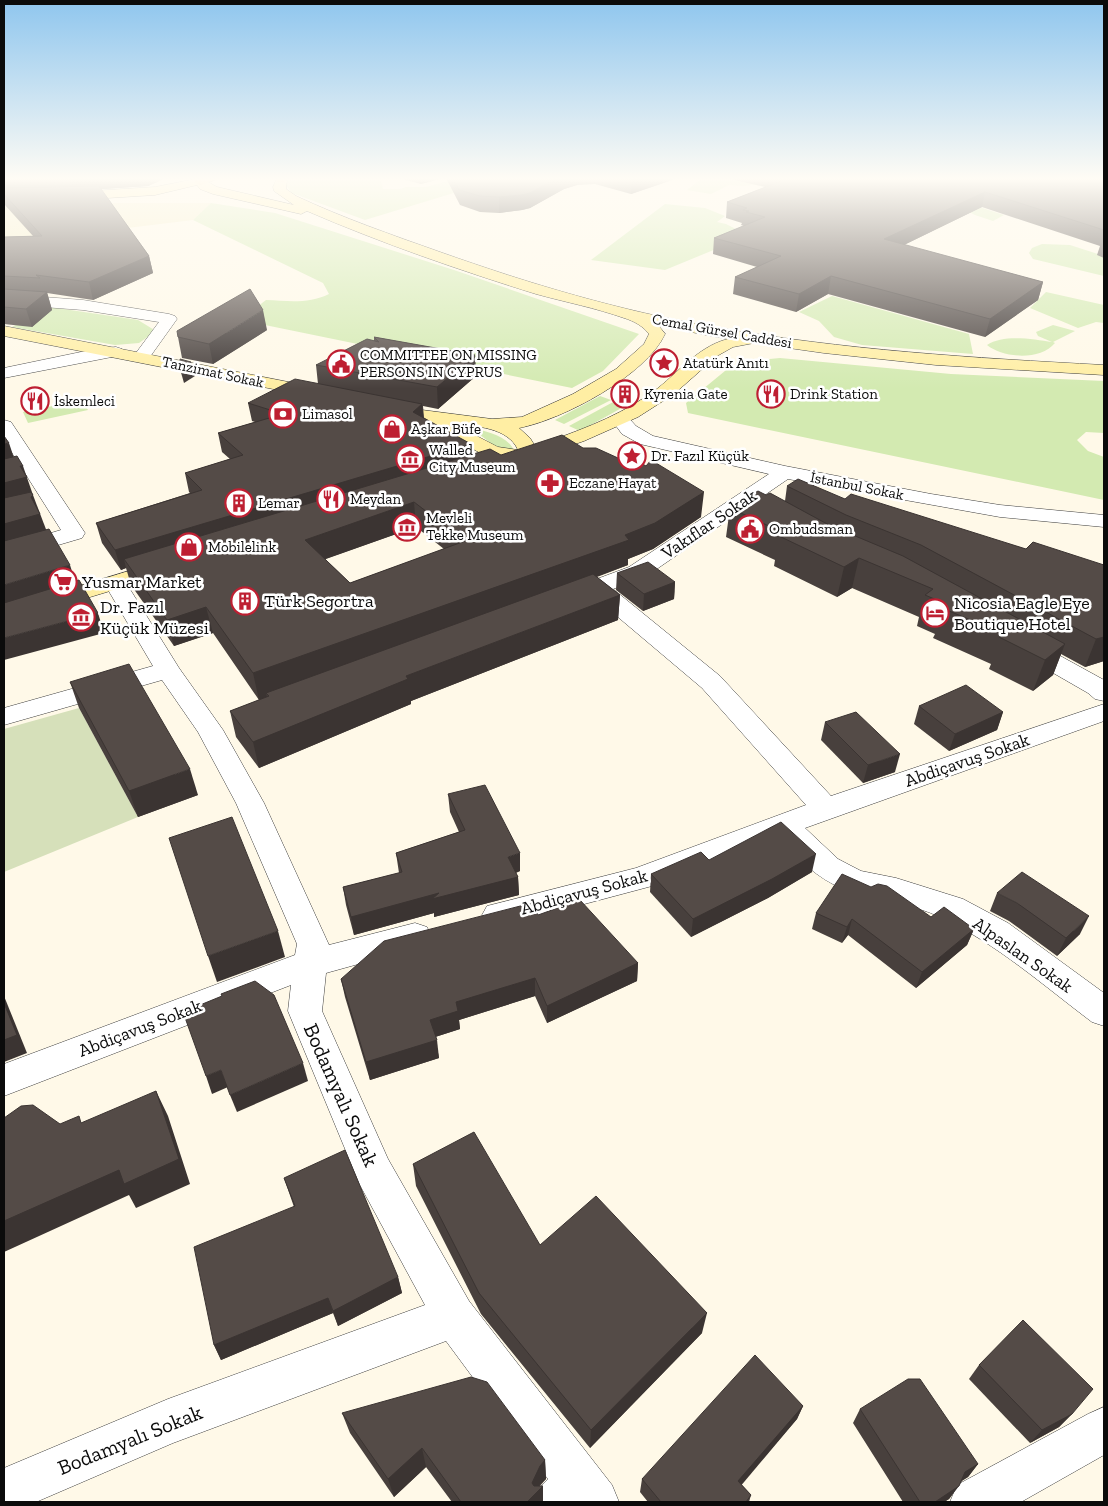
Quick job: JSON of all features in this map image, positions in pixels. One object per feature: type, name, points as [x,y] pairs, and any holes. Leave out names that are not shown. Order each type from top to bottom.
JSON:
[{"type":"street","name":"Cemal Gürsel Caddesi","points":[[417,248],[493,276],[626,313],[757,339],[921,359],[1104,370]]},
{"type":"street","points":[[4,299],[82,305],[170,319],[141,357]]},
{"type":"street","points":[[373,404],[422,415],[493,424],[513,424],[527,421],[559,408],[592,391],[642,357],[657,340],[658,334],[649,324],[626,313]]},
{"type":"street","name":"Tanzimat Sokak","points":[[4,331],[334,397]]},
{"type":"street","points":[[484,467],[583,436],[620,419],[659,396],[704,356],[728,344],[757,339]]},
{"type":"street","points":[[4,373],[81,357],[116,352]]},
{"type":"street","points":[[422,415],[451,428],[493,452],[524,455]]},
{"type":"street","name":"İstanbul Sokak","points":[[620,419],[629,430],[647,440],[785,472],[968,507],[1104,521]]},
{"type":"street","points":[[493,424],[511,431],[525,441],[524,455]]},
{"type":"street","points":[[4,554],[74,533],[41,501],[21,467],[5,431]]},
{"type":"street","name":"Vakıflar Sokak","points":[[551,604],[637,572],[785,472]]},
{"type":"street","points":[[755,492],[789,495]]},
{"type":"street","points":[[755,492],[769,512]]},
{"type":"street","points":[[4,616],[188,559]]},
{"type":"street","name":"Bodamyalı Sokak","points":[[115,583],[168,670],[219,726],[250,803],[313,944],[309,964],[305,1011],[374,1172],[454,1316],[577,1495]]},
{"type":"street","points":[[596,587],[711,682],[826,809]]},
{"type":"street","points":[[1005,636],[1098,688],[1104,694]]},
{"type":"street","points":[[4,717],[168,670]]},
{"type":"street","name":"Abdiçavuş Sokak","points":[[470,922],[641,878],[826,809],[1104,712]]},
{"type":"street","name":"Alpaslan Sokak","points":[[782,825],[828,867],[854,881],[896,890],[952,908],[997,932],[1104,1012]]},
{"type":"street","name":"Abdiçavuş Sokak","points":[[4,1080],[309,964],[442,929]]},
{"type":"street","name":"Bodamyalı Sokak","points":[[4,1492],[168,1422],[454,1316]]},
{"type":"street","points":[[974,1502],[1104,1430]]},
{"type":"green space","points":[[251,248],[386,248],[639,334],[603,371],[572,388],[240,320],[266,300],[306,301],[329,294],[323,283]]},
{"type":"green space","points":[[606,248],[718,248],[665,270],[591,260]]},
{"type":"green space","points":[[1032,248],[1080,248],[1104,256],[1104,276],[1033,259],[1029,253]]},
{"type":"green space","points":[[1046,292],[1104,305],[1104,323],[1096,322],[1078,328],[1030,308]]},
{"type":"green space","points":[[832,296],[969,334],[973,354],[862,345],[834,337],[819,321],[799,312]]},
{"type":"green space","points":[[50,307],[138,320],[156,331],[139,343],[115,345],[12,327]]},
{"type":"green space","points":[[1053,325],[1075,331],[1053,342],[1055,343],[1040,353],[1021,356],[1012,355],[1002,353],[987,345],[1001,339],[1010,338],[1052,342],[1038,336],[1036,332]]},
{"type":"green space","points":[[780,358],[951,374],[1104,381],[1104,433],[1086,432],[1077,440],[1088,451],[1104,457],[1104,500],[688,413],[686,403],[731,366],[750,361]]},
{"type":"green space","points":[[600,396],[611,400],[564,424],[555,420]]},
{"type":"green space","points":[[82,400],[88,410],[28,423],[23,412]]},
{"type":"green space","points":[[615,401],[627,405],[580,431],[569,426]]},
{"type":"green space","points":[[470,427],[502,438],[508,442],[515,453],[507,456]]},
{"type":"green space","points":[[79,708],[138,817],[4,872],[4,729]]},
{"type":"building","points":[[4,248],[143,248],[149,256],[89,282],[36,275],[40,278],[4,276]]},
{"type":"building","points":[[752,248],[918,248],[1043,282],[990,319],[831,276],[799,294],[735,277],[781,256]]},
{"type":"building","points":[[4,289],[47,292],[26,309],[4,307]]},
{"type":"building","points":[[250,289],[263,310],[209,344],[178,337],[177,331]]},
{"type":"building","points":[[374,337],[475,355],[437,387],[316,365],[367,339],[379,342]]},
{"type":"building","points":[[180,359],[191,362],[180,369]]},
{"type":"building","points":[[295,379],[422,404],[413,412],[471,444],[115,550],[96,523],[202,490],[185,473],[243,455],[218,433],[283,414],[248,403]]},
{"type":"building","points":[[562,435],[583,448],[596,448],[618,458],[623,457],[630,462],[636,460],[646,466],[651,460],[704,492],[655,523],[625,535],[629,540],[253,673],[206,607],[167,620],[124,559],[490,449],[501,455]],"holes":[[[414,502],[465,541],[350,583],[305,540]]]},
{"type":"building","points":[[4,436],[9,443],[4,444]]},
{"type":"building","points":[[17,456],[23,466],[20,466],[27,477],[4,483],[4,459]]},
{"type":"building","points":[[798,479],[845,499],[851,494],[1026,549],[1033,542],[1104,565],[1104,637],[1096,639],[921,545],[846,515],[787,486]]},
{"type":"building","points":[[758,491],[766,495],[770,493],[829,525],[903,556],[1065,644],[1045,660],[999,637],[1004,634],[942,608],[946,604],[925,595],[933,589],[859,558],[844,567],[779,536],[784,533],[730,508]]},
{"type":"building","points":[[31,492],[33,495],[31,497],[40,514],[4,524],[4,498]]},
{"type":"building","points":[[49,529],[70,565],[4,585],[4,541]]},
{"type":"building","points":[[648,562],[675,582],[644,594],[617,573]]},
{"type":"building","points":[[593,574],[620,595],[406,676],[408,679],[253,742],[230,711],[269,696],[266,693]]},
{"type":"building","points":[[79,580],[98,613],[4,638],[4,603]]},
{"type":"building","points":[[129,664],[190,769],[129,791],[70,682]]},
{"type":"building","points":[[966,685],[1003,712],[955,734],[919,706]]},
{"type":"building","points":[[856,712],[900,754],[868,765],[825,722]]},
{"type":"building","points":[[485,785],[520,853],[508,857],[518,877],[432,899],[439,893],[351,917],[343,887],[402,872],[396,853],[465,830],[448,794]]},
{"type":"building","points":[[232,817],[278,931],[208,956],[169,838]]},
{"type":"building","points":[[781,822],[816,854],[772,879],[693,919],[651,874],[701,852],[709,860]]},
{"type":"building","points":[[1022,872],[1089,916],[1066,938],[1017,903],[997,893]]},
{"type":"building","points":[[842,874],[871,887],[878,884],[887,886],[931,917],[944,907],[974,929],[922,972],[852,919],[847,927],[816,913]]},
{"type":"building","points":[[580,900],[638,963],[547,1006],[535,978],[456,1002],[458,1011],[430,1020],[437,1040],[366,1062],[341,979],[384,941],[532,903],[538,915]]},
{"type":"building","points":[[255,981],[274,995],[303,1063],[230,1095],[221,1070],[206,1076],[183,1012],[222,996],[221,994]]},
{"type":"building","points":[[4,1003],[17,1035],[4,1040]]},
{"type":"building","points":[[156,1091],[179,1159],[124,1184],[119,1170],[4,1221],[4,1118],[21,1106],[33,1105],[60,1124],[79,1116],[81,1123]]},
{"type":"building","points":[[474,1132],[540,1245],[596,1196],[707,1313],[591,1430],[479,1293],[413,1164]]},
{"type":"building","points":[[345,1150],[398,1277],[333,1311],[328,1298],[214,1345],[194,1247],[295,1206],[284,1178]]},
{"type":"building","points":[[1023,1320],[1093,1389],[1072,1414],[1042,1430],[979,1365]]},
{"type":"building","points":[[755,1355],[803,1406],[738,1481],[751,1495],[746,1502],[661,1502],[642,1479]]},
{"type":"building","points":[[471,1377],[487,1382],[545,1460],[532,1483],[534,1486],[543,1486],[527,1502],[461,1502],[422,1448],[388,1479],[342,1413]]},
{"type":"building","points":[[908,1379],[920,1379],[978,1464],[965,1472],[959,1486],[935,1502],[920,1502],[860,1409]]},
{"type":"place","name":"Atatürk Anıtı","points":[[664,363]]},
{"type":"place","name":"COMMITTEE ON MISSING PERSONS IN CYPRUS","points":[[341,364]]},
{"type":"place","name":"Kyrenia Gate","points":[[625,394]]},
{"type":"place","name":"Drink Station","points":[[771,394]]},
{"type":"place","name":"İskemleci","points":[[35,401]]},
{"type":"place","name":"Limasol","points":[[283,414]]},
{"type":"place","name":"Aşkar Büfe","points":[[392,429]]},
{"type":"place","name":"Dr. Fazıl Küçük","points":[[632,456]]},
{"type":"place","name":"Walled City Museum","points":[[410,459]]},
{"type":"place","name":"Eczane Hayat","points":[[550,483]]},
{"type":"place","name":"Meydan","points":[[331,499]]},
{"type":"place","name":"Lemar","points":[[239,503]]},
{"type":"place","name":"Mevleli Tekke Museum","points":[[407,527]]},
{"type":"place","name":"Ombudsman","points":[[750,529]]},
{"type":"place","name":"Mobilelink","points":[[189,547]]},
{"type":"place","name":"Yusmar Market","points":[[63,582]]},
{"type":"place","name":"Türk Segortra","points":[[245,601]]},
{"type":"place","name":"Nicosia Eagle Eye Boutique Hotel","points":[[935,613]]},
{"type":"place","name":"Dr. Fazıl Küçük Müzesi","points":[[81,617]]}]
